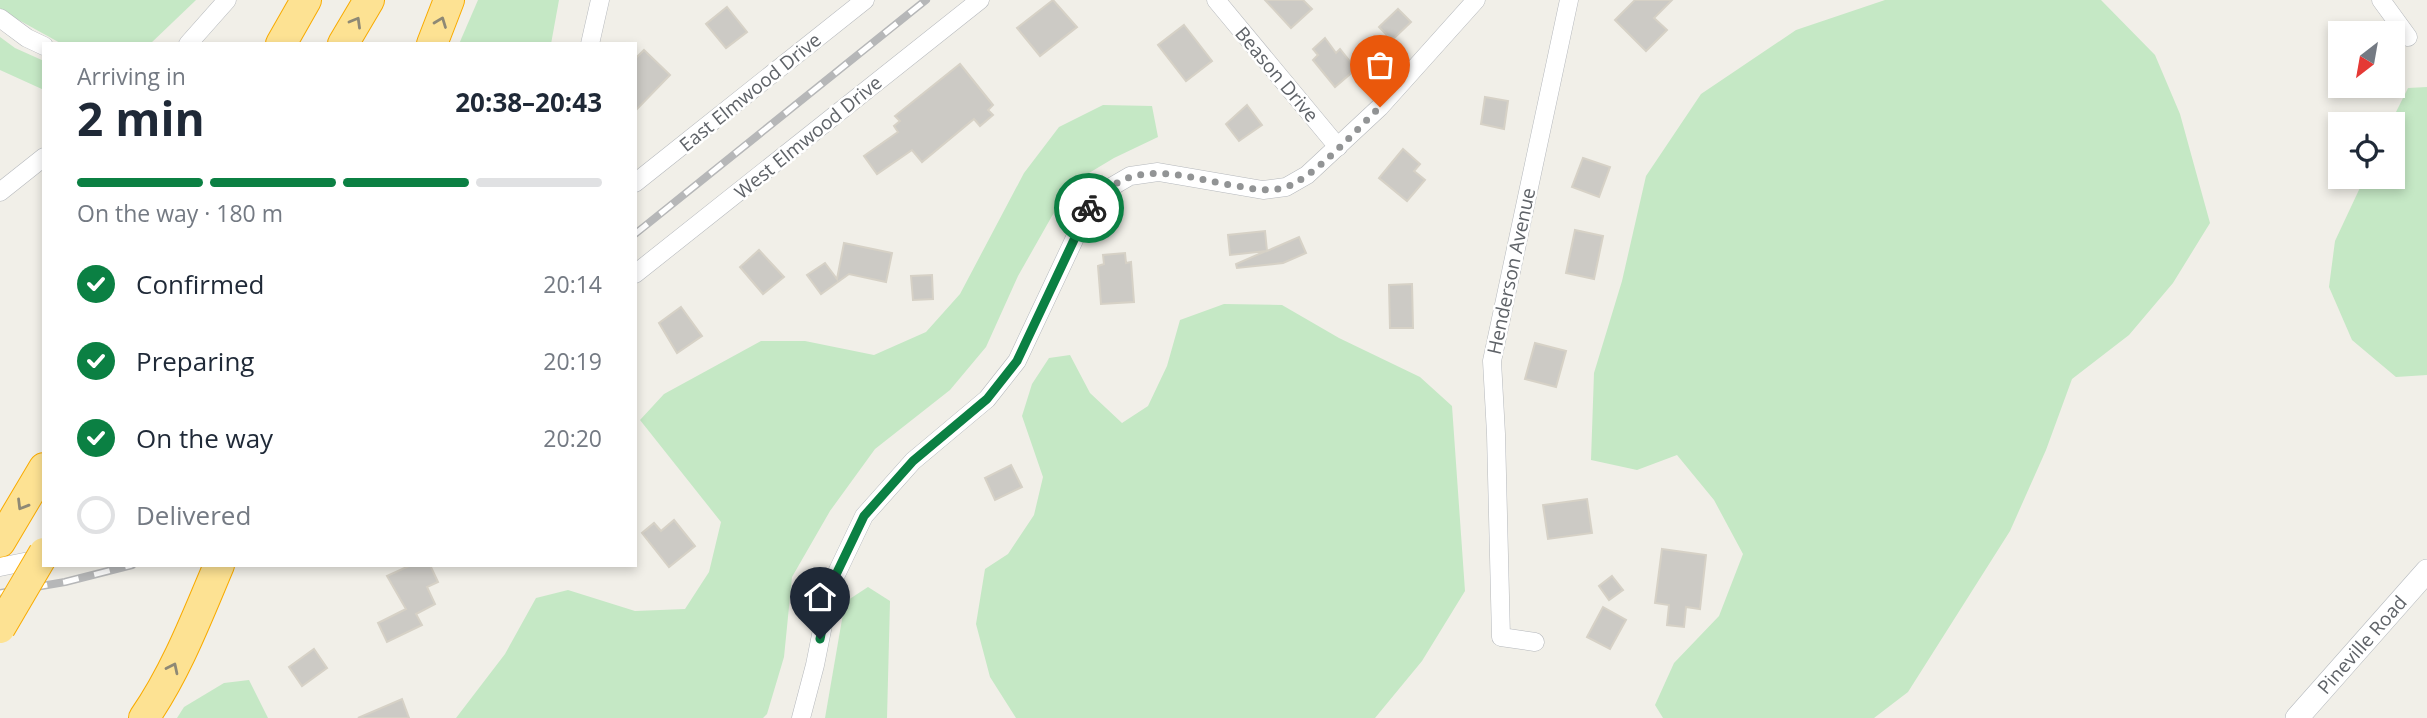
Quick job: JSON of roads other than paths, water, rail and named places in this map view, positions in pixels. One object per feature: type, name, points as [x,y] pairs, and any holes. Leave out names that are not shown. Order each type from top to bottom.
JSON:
[{"type":"highway","points":[[282,42],[306,0]]},
{"type":"highway","points":[[345,42],[369,0]]},
{"type":"highway","points":[[433,42],[449,0]]},
{"type":"highway","points":[[0,542],[42,471]]},
{"type":"highway","points":[[0,628],[42,559]]},
{"type":"highway","points":[[144,718],[158,698],[198,616],[218,567]]},
{"type":"main road","name":"Pineville Road","points":[[2297,718],[2427,571]]},
{"type":"street","points":[[190,42],[227,0]]},
{"type":"street","points":[[590,42],[600,0]]},
{"type":"street","name":"East Elmwood Drive","points":[[637,181],[865,0]]},
{"type":"street","name":"West Elmwood Drive","points":[[637,272],[980,0]]},
{"type":"street","name":"Beason Drive","points":[[1216,0],[1338,147]]},
{"type":"street","points":[[801,718],[831,585],[864,516],[913,461],[987,399],[1017,361],[1090,206],[1106,190],[1129,176],[1158,172],[1263,190],[1286,187],[1307,175],[1380,107],[1476,0]]},
{"type":"street","name":"Henderson Avenue","points":[[1535,642],[1501,637],[1492,361],[1569,0]]},
{"type":"street","points":[[2381,0],[2408,37]]},
{"type":"street","points":[[0,18],[27,38],[42,45]]},
{"type":"street","points":[[0,192],[42,159]]},
{"type":"street","points":[[0,566],[42,556]]},
{"type":"railway","points":[[637,232],[926,0]]},
{"type":"railway","points":[[0,593],[65,582],[124,567]]}]
